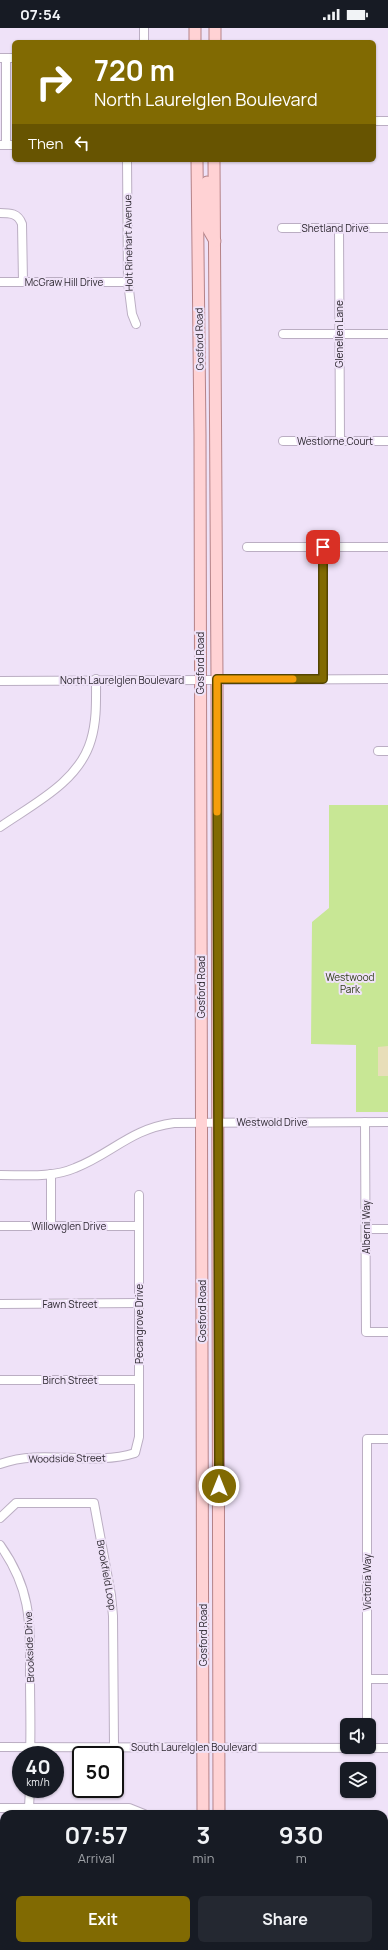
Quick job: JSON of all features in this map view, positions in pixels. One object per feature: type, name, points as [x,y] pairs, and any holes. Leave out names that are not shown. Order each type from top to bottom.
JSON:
[{"type":"main road","points":[[195,28],[195,40]]},
{"type":"main road","points":[[215,28],[215,40]]},
{"type":"main road","name":"Gosford Road","points":[[196,162],[200,435],[203,1810]]},
{"type":"main road","points":[[207,162],[207,227],[216,243]]},
{"type":"main road","name":"Gosford Road","points":[[214,162],[216,243],[219,1810]]},
{"type":"street","points":[[144,28],[144,40]]},
{"type":"street","points":[[7,58],[7,145]]},
{"type":"street","points":[[376,121],[388,121]]},
{"type":"street","name":"Holt Rinehart Avenue","points":[[127,162],[128,282],[132,314],[136,324]]},
{"type":"street","points":[[0,213],[11,213],[20,219],[22,224],[23,282]]},
{"type":"street","name":"Shetland Drive","points":[[282,228],[388,228]]},
{"type":"street","name":"Glenellen Lane","points":[[339,228],[340,441]]},
{"type":"street","name":"McGraw Hill Drive","points":[[0,282],[128,282]]},
{"type":"street","points":[[283,334],[388,334]]},
{"type":"street","name":"Westlorne Court","points":[[283,441],[388,440]]},
{"type":"street","points":[[247,547],[388,547]]},
{"type":"street","points":[[323,547],[323,679]]},
{"type":"street","points":[[0,827],[55,789],[76,768],[90,741],[94,727],[96,679]]},
{"type":"street","name":"North Laurelglen Boulevard","points":[[0,681],[96,679],[388,679]]},
{"type":"street","points":[[378,751],[388,751]]},
{"type":"street","name":"Alberni Way","points":[[365,1122],[366,1332],[388,1332]]},
{"type":"street","name":"Westwold Drive","points":[[0,1175],[51,1174],[74,1169],[88,1163],[135,1134],[146,1129],[174,1123],[388,1122]]},
{"type":"street","points":[[51,1174],[51,1226]]},
{"type":"street","name":"Pecangrove Drive","points":[[135,1453],[140,1437],[139,1195]]},
{"type":"street","name":"Willowglen Drive","points":[[0,1226],[139,1226]]},
{"type":"street","points":[[366,1229],[388,1228]]},
{"type":"street","name":"Fawn Street","points":[[0,1304],[139,1303]]},
{"type":"street","name":"Birch Street","points":[[0,1380],[139,1380]]},
{"type":"street","name":"Victoria Way","points":[[367,1718],[367,1439],[388,1439]]},
{"type":"street","name":"Woodside Street","points":[[0,1464],[29,1458],[120,1458],[135,1453]]},
{"type":"street","name":"Brookfield Loop","points":[[0,1518],[16,1503],[94,1503],[111,1595],[113,1616],[114,1746]]},
{"type":"street","name":"Brookside Drive","points":[[0,1545],[18,1573],[28,1605],[30,1631],[30,1746]]},
{"type":"street","points":[[367,1679],[388,1679]]},
{"type":"street","name":"South Laurelglen Boulevard","points":[[0,1747],[12,1749]]},
{"type":"street","name":"South Laurelglen Boulevard","points":[[124,1747],[340,1747]]},
{"type":"street","name":"South Laurelglen Boulevard","points":[[376,1747],[388,1748]]},
{"type":"street","points":[[29,1808],[30,1798]]},
{"type":"street","points":[[0,1808],[129,1808],[135,1810]]},
{"type":"green space","name":"Westwood Park","points":[[329,805],[388,805],[388,1112],[356,1112],[356,1045],[311,1044],[312,922],[329,908]]},
{"type":"sand","points":[[388,1046],[388,1076],[378,1076],[378,1047]]},
{"type":"slow traffic","points":[[217,812],[217,679],[293,679]]},
{"type":"route","points":[[219,1486],[217,679],[323,679],[323,547]]}]
